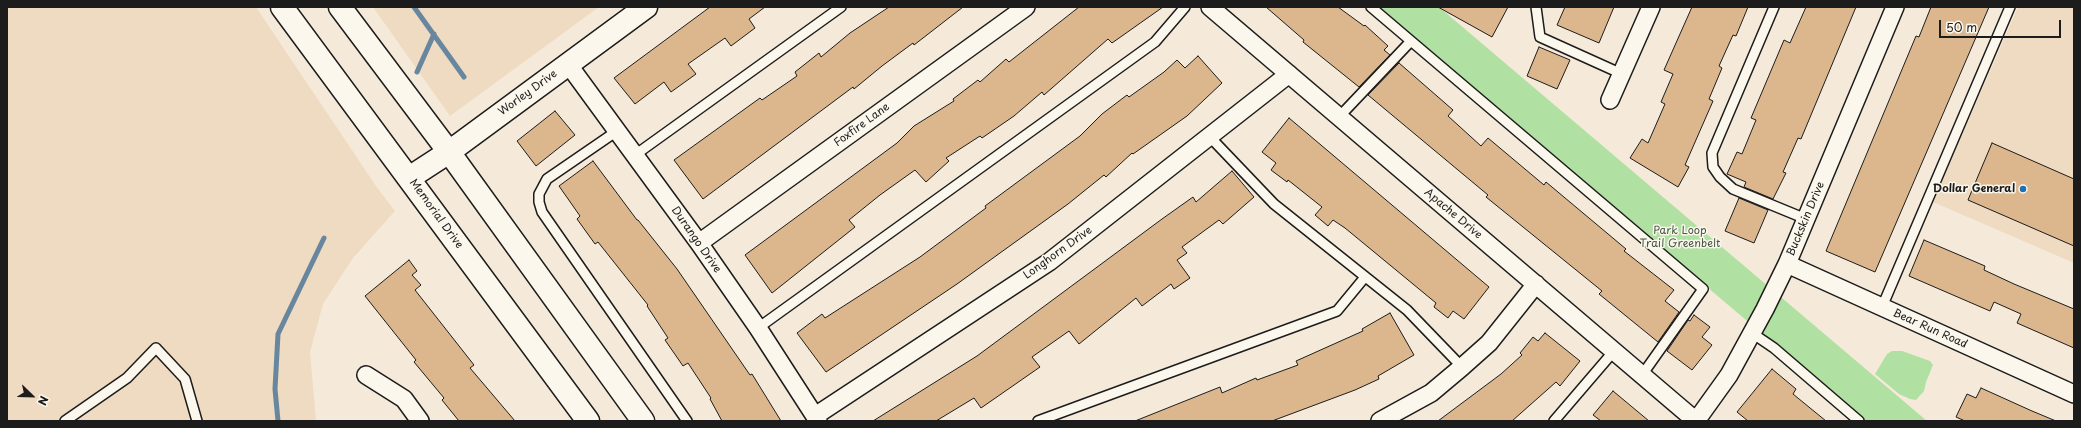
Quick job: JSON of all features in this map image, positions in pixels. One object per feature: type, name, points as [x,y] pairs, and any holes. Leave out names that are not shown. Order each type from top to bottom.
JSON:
[{"type":"street","name":"Memorial Drive","points":[[282,7],[588,421]]},
{"type":"street","points":[[340,7],[449,152],[643,421]]},
{"type":"street","name":"Worley Drive","points":[[409,178],[449,152],[646,7]]},
{"type":"street","name":"Foxfire Lane","points":[[699,243],[1026,7]]},
{"type":"street","name":"Apache Drive","points":[[1210,7],[1696,421]]},
{"type":"street","points":[[1610,100],[1651,7]]},
{"type":"street","name":"Buckskin Drive","points":[[1696,421],[1729,375],[1787,264],[1895,7]]},
{"type":"street","name":"Durango Drive","points":[[568,64],[699,243],[758,328],[817,419]]},
{"type":"street","name":"Longhorn Drive","points":[[817,419],[1049,262],[1289,74]]},
{"type":"street","name":"Bear Run Road","points":[[1787,264],[2074,394]]},
{"type":"street","points":[[1380,421],[1431,393],[1462,367],[1488,343],[1536,284]]},
{"type":"street","points":[[366,375],[404,399],[420,421]]},
{"type":"lane","points":[[635,155],[841,7]]},
{"type":"lane","points":[[758,328],[1155,42],[1185,7]]},
{"type":"lane","points":[[1371,7],[1703,289],[1642,375]]},
{"type":"lane","points":[[1536,7],[1540,37],[1622,74]]},
{"type":"lane","points":[[1774,7],[1712,153],[1713,167],[1720,178],[1733,189],[1806,219]]},
{"type":"lane","points":[[1882,307],[2010,7]]},
{"type":"lane","points":[[1339,117],[1411,41]]},
{"type":"lane","points":[[618,131],[547,179],[540,194],[539,202],[542,212],[687,421]]},
{"type":"lane","points":[[1210,137],[1274,204],[1407,310],[1462,367]]},
{"type":"lane","points":[[1038,421],[1337,311],[1365,276]]},
{"type":"lane","points":[[1752,333],[1774,348],[1859,421]]},
{"type":"lane","points":[[65,421],[127,378],[156,348],[185,379],[197,421]]},
{"type":"lane","points":[[1554,421],[1614,351]]},
{"type":"shaded area","points":[[7,7],[256,7],[378,189],[395,211],[353,258],[323,304],[310,352],[316,421],[7,421]]},
{"type":"shaded area","points":[[373,7],[599,7],[450,116]]},
{"type":"shaded area","points":[[2018,7],[2074,7],[2074,263],[1933,202]]},
{"type":"green space","name":"Park Loop Trail Greenbelt","points":[[1377,7],[1439,7],[1927,421],[1865,421]]},
{"type":"green space","points":[[1892,351],[1902,351],[1930,361],[1933,365],[1924,391],[1916,400],[1899,394],[1875,374],[1887,354]]},
{"type":"building","points":[[710,7],[765,7],[749,19],[755,28],[731,46],[725,38],[688,64],[696,74],[671,92],[664,82],[635,104],[614,78]]},
{"type":"building","points":[[889,7],[963,7],[914,45],[913,43],[854,89],[853,87],[703,199],[674,160],[760,98],[762,100],[797,76],[795,72],[819,53],[821,57],[850,33]]},
{"type":"building","points":[[1079,7],[1163,7],[1112,43],[1108,39],[1044,95],[1042,92],[1014,116],[982,138],[980,136],[946,158],[949,161],[926,182],[915,170],[880,195],[849,220],[855,227],[772,293],[745,255],[897,143],[914,126],[954,101],[953,99],[978,80],[980,82],[1006,59],[1009,62]]},
{"type":"building","points":[[1266,7],[1338,7],[1364,26],[1365,25],[1388,46],[1384,50],[1390,55],[1359,87],[1303,42],[1304,40]]},
{"type":"building","points":[[1438,7],[1508,7],[1492,37]]},
{"type":"building","points":[[1565,7],[1614,7],[1599,43],[1557,25]]},
{"type":"building","points":[[1692,7],[1748,7],[1736,36],[1733,35],[1719,66],[1722,68],[1709,99],[1713,101],[1685,165],[1689,167],[1678,187],[1630,158],[1642,139],[1648,143],[1665,104],[1661,102],[1673,74],[1664,70]]},
{"type":"building","points":[[1806,7],[1856,7],[1801,139],[1798,138],[1783,172],[1786,173],[1773,199],[1744,187],[1746,182],[1727,174],[1737,152],[1742,154],[1756,120],[1751,118],[1784,40],[1790,43]]},
{"type":"building","points":[[1931,7],[1989,7],[1875,272],[1826,251],[1916,36],[1919,37]]},
{"type":"building","points":[[1539,47],[1570,60],[1557,89],[1527,76]]},
{"type":"building","points":[[1198,56],[1222,83],[1187,116],[1133,154],[1132,153],[1106,177],[1104,175],[1068,204],[957,284],[826,372],[797,333],[822,314],[825,318],[920,257],[986,208],[985,206],[1080,136],[1102,114],[1127,95],[1129,97],[1164,72],[1177,60],[1185,68]]},
{"type":"building","points":[[1399,63],[1453,110],[1448,116],[1481,146],[1488,138],[1544,185],[1546,182],[1626,249],[1624,251],[1674,290],[1665,301],[1679,312],[1658,342],[1599,294],[1602,291],[1486,197],[1488,195],[1368,95]]},
{"type":"building","points":[[555,111],[575,135],[536,166],[517,141]]},
{"type":"building","points":[[1289,118],[1489,287],[1464,319],[1453,311],[1448,318],[1434,307],[1436,303],[1345,228],[1333,220],[1328,226],[1315,215],[1322,207],[1288,180],[1287,182],[1271,170],[1276,163],[1262,152]]},
{"type":"building","name":"Dollar General","points":[[1992,143],[2074,179],[2074,246],[1968,200]]},
{"type":"building","points":[[593,161],[637,220],[677,269],[750,375],[752,374],[781,421],[722,421],[710,399],[711,398],[688,363],[683,366],[665,340],[668,338],[647,306],[648,305],[598,242],[595,244],[577,219],[580,216],[559,186]]},
{"type":"building","points":[[1232,171],[1254,197],[1223,224],[1219,220],[1182,247],[1187,253],[1177,260],[1190,278],[1174,289],[1171,284],[1142,306],[1136,298],[1079,344],[1069,331],[1032,357],[1040,367],[981,408],[974,398],[936,421],[873,421],[977,356],[1193,197],[1196,202]]},
{"type":"building","points":[[1739,198],[1768,210],[1754,243],[1725,231]]},
{"type":"building","points":[[1924,240],[1985,266],[1984,270],[2014,284],[2074,309],[2074,348],[2017,323],[2021,314],[1994,302],[1990,311],[1909,276]]},
{"type":"building","points":[[409,260],[417,271],[412,275],[421,285],[415,290],[474,365],[470,368],[515,421],[459,421],[442,400],[444,398],[414,362],[416,360],[365,296]]},
{"type":"building","points":[[1390,313],[1414,355],[1378,376],[1379,379],[1355,390],[1272,421],[1135,421],[1220,387],[1222,393],[1256,378],[1257,380],[1298,365],[1296,361],[1363,331],[1362,329]]},
{"type":"building","points":[[1694,315],[1710,327],[1702,337],[1712,345],[1692,370],[1667,351],[1688,320],[1690,321]]},
{"type":"building","points":[[1545,333],[1580,361],[1560,386],[1556,382],[1512,421],[1438,421],[1501,374],[1522,355],[1520,353],[1533,337],[1538,341]]},
{"type":"building","points":[[1772,369],[1796,389],[1793,394],[1826,421],[1748,421],[1737,412]]},
{"type":"building","points":[[1981,388],[2056,421],[1965,421],[1956,417],[1967,394],[1976,398]]},
{"type":"building","points":[[1613,391],[1649,421],[1601,421],[1593,415]]},
{"type":"waterway","points":[[414,7],[464,77]]},
{"type":"waterway","points":[[417,72],[434,34]]},
{"type":"waterway","points":[[278,421],[275,389],[278,334],[324,238]]},
{"type":"place","name":"Dollar General","points":[[2023,189]]}]
